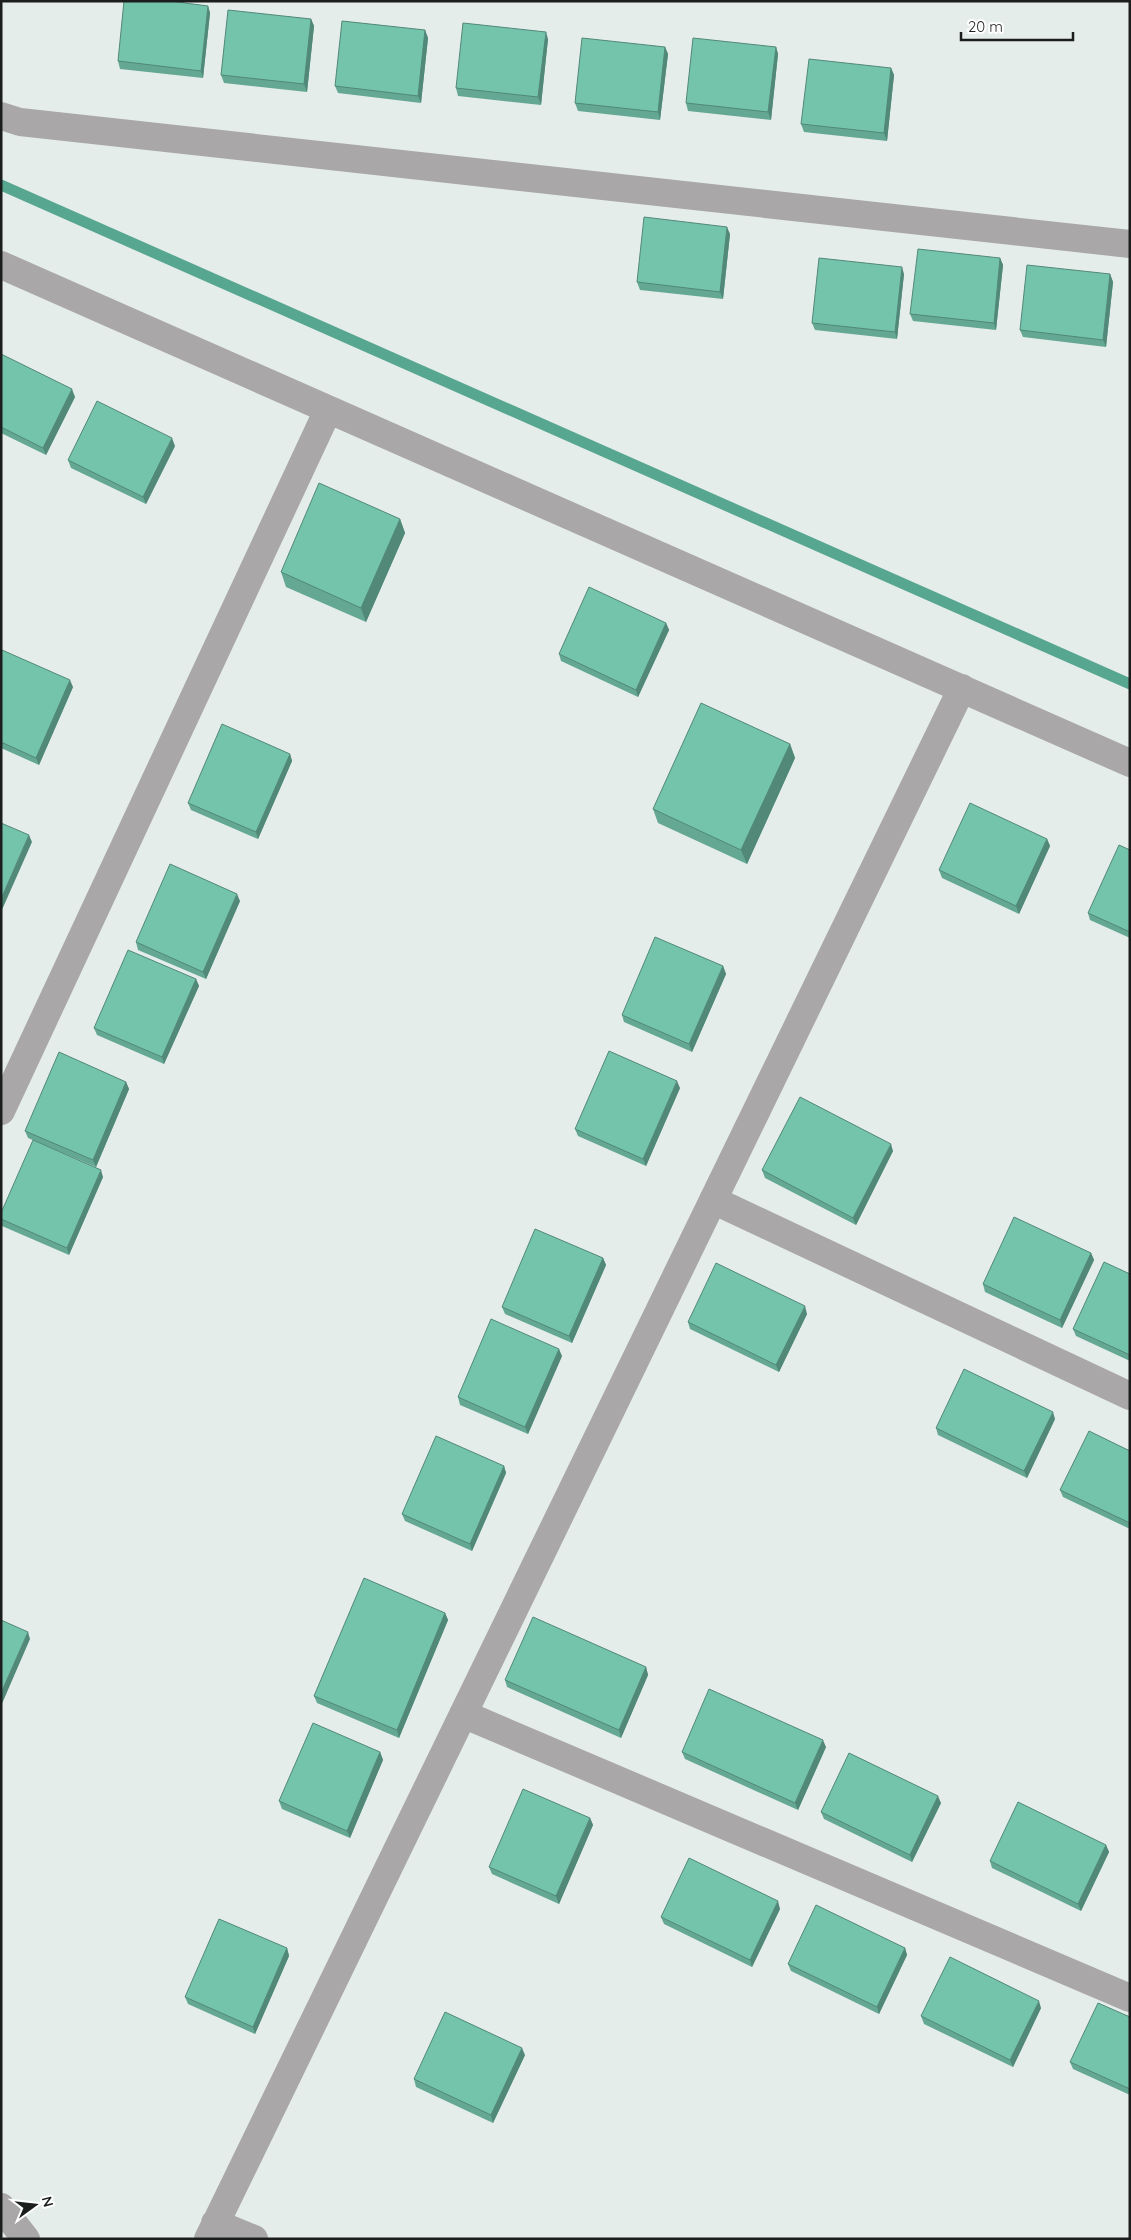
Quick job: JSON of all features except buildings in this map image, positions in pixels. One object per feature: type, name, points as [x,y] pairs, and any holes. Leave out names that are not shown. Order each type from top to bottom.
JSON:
[{"type":"street","points":[[1,116],[30,123],[1130,244]]},
{"type":"street","points":[[1,265],[1130,763]]},
{"type":"street","points":[[1,1110],[328,410]]},
{"type":"street","points":[[254,2239],[212,2231],[962,688]]},
{"type":"street","points":[[713,1200],[1130,1396]]},
{"type":"street","points":[[463,1714],[1130,1998]]},
{"type":"street","points":[[1,2207],[26,2239]]},
{"type":"waterway","points":[[1,185],[1130,684]]}]
